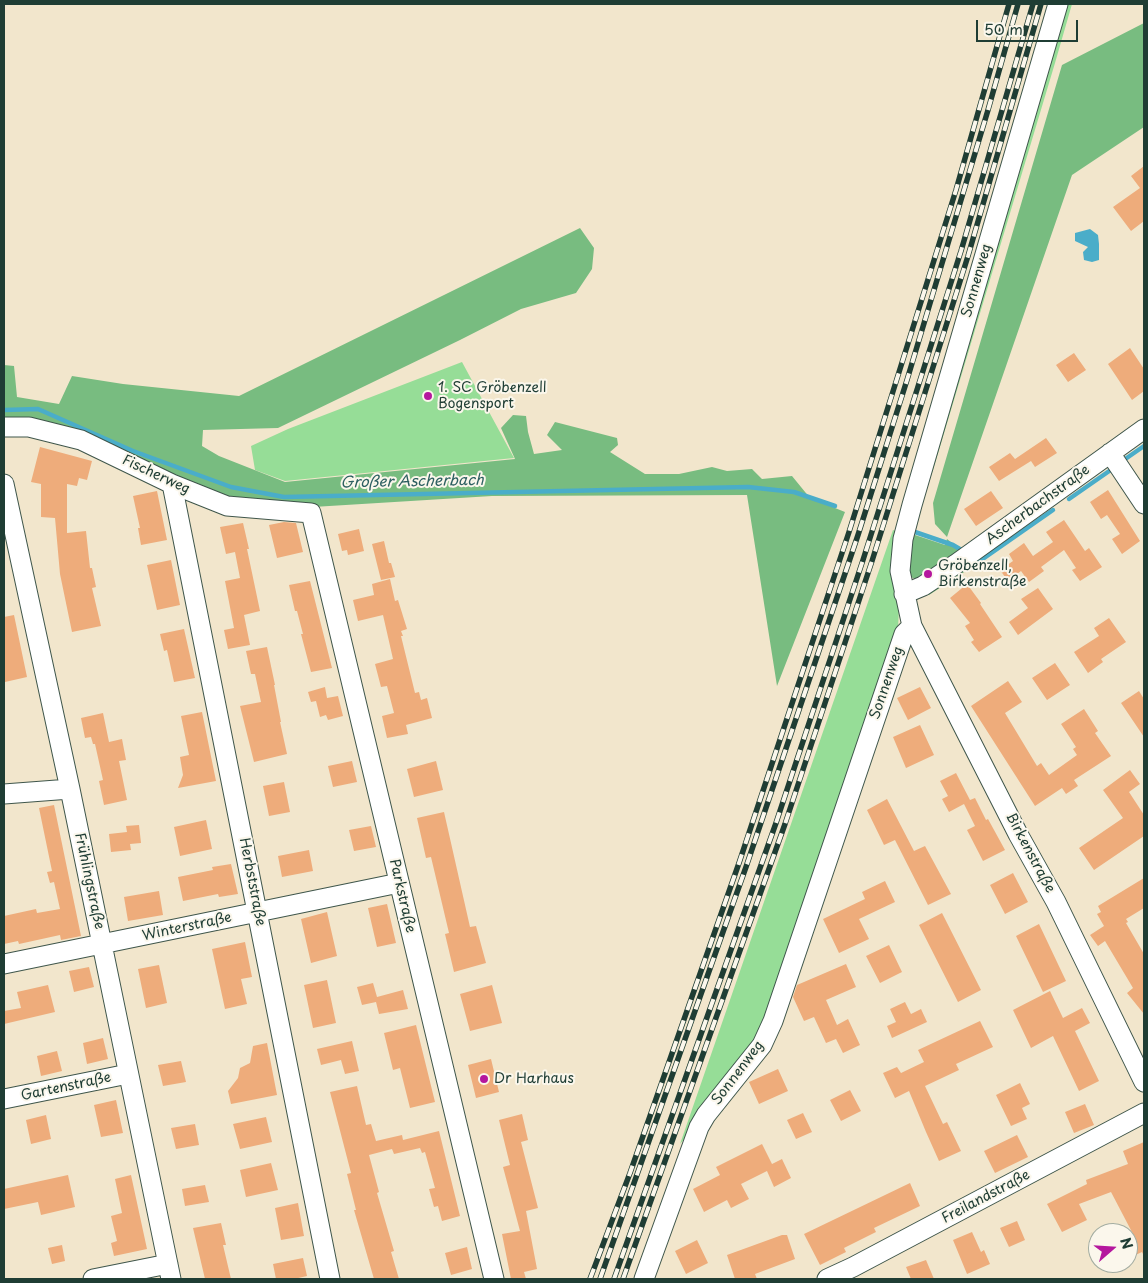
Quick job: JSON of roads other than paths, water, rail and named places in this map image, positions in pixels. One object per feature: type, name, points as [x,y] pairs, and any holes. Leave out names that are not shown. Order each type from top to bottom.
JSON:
[{"type":"street","name":"Sonnenweg","points":[[644,1279],[699,1127],[706,1115],[762,1045],[773,1021],[904,634],[912,626],[900,571],[903,539],[1058,4]]},
{"type":"street","name":"Fischerweg","points":[[4,426],[29,427],[81,440],[172,484],[227,506],[311,513]]},
{"type":"street","name":"Ascherbachstraße","points":[[904,594],[923,586],[974,551],[1116,462],[1144,429]]},
{"type":"street","points":[[1116,462],[1144,504]]},
{"type":"street","name":"Frühlingstraße","points":[[4,484],[70,788],[170,1272]]},
{"type":"street","name":"Herbststraße","points":[[172,484],[330,1279]]},
{"type":"street","name":"Parkstraße","points":[[311,513],[494,1279]]},
{"type":"street","name":"Birkenstraße","points":[[912,626],[1018,834],[1056,902],[1144,1082]]},
{"type":"street","points":[[4,794],[70,788]]},
{"type":"street","name":"Winterstraße","points":[[4,964],[399,883]]},
{"type":"street","name":"Gartenstraße","points":[[4,1099],[128,1074]]},
{"type":"street","name":"Freilandstraße","points":[[827,1279],[855,1273],[1144,1113]]},
{"type":"street","points":[[93,1279],[170,1272]]},
{"type":"water","points":[[1090,229],[1098,235],[1099,244],[1099,260],[1092,262],[1084,260],[1083,252],[1088,247],[1075,241],[1075,233]]},
{"type":"waterway","name":"Großer Ascherbach","points":[[4,410],[38,409],[133,451],[231,487],[284,497],[748,487],[794,492],[835,506]]},
{"type":"waterway","name":"Großer Ascherbach","points":[[1121,462],[1144,446]]},
{"type":"waterway","name":"Großer Ascherbach","points":[[1069,499],[1115,467]]},
{"type":"waterway","name":"Großer Ascherbach","points":[[973,559],[977,563],[1053,510]]},
{"type":"waterway","name":"Großer Ascherbach","points":[[915,532],[953,545],[965,552]]},
{"type":"railway","points":[[590,1279],[630,1173],[739,863],[849,532],[956,190],[1009,4]]},
{"type":"railway","points":[[600,1279],[746,867],[858,535],[907,380],[1018,4]]},
{"type":"railway","points":[[614,1279],[776,823],[863,560],[961,251],[1033,4]]},
{"type":"railway","points":[[623,1279],[785,824],[872,561],[968,256],[1041,4]]},
{"type":"place","name":"1. SC Gröbenzell Bogensport","points":[[428,396]]},
{"type":"place","name":"Gröbenzell, Birkenstraße","points":[[928,574]]},
{"type":"place","name":"Dr Harhaus","points":[[484,1079]]}]
